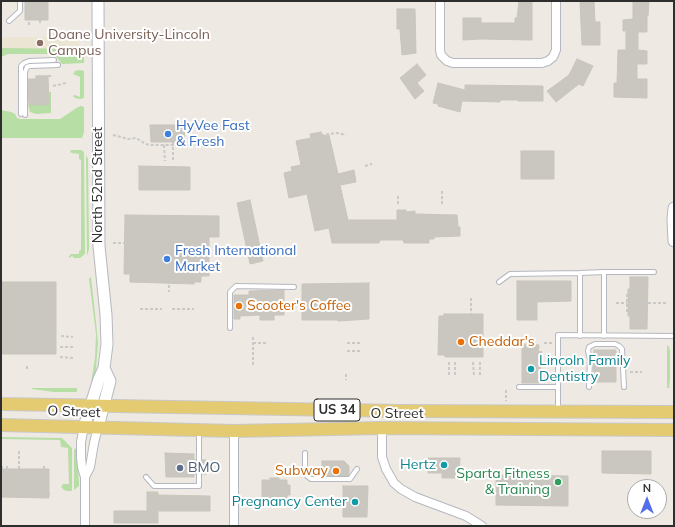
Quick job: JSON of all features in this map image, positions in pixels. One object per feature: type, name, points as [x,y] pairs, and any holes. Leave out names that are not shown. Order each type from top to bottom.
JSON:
[{"type":"main road","name":"O Street","points":[[1,404],[362,411],[674,412]]},
{"type":"main road","name":"O Street","points":[[1,425],[234,431],[382,428],[674,430]]},
{"type":"street","name":"North 52nd Street","points":[[84,427],[99,379],[104,368],[107,334],[98,239],[98,1]]},
{"type":"street","points":[[440,1],[440,50],[443,58],[447,61],[453,63],[542,63],[553,57],[556,50],[556,1]]},
{"type":"street","points":[[674,208],[674,241]]},
{"type":"street","name":"North 52nd Street","points":[[98,428],[110,382],[104,368]]},
{"type":"street","points":[[84,427],[81,442],[81,456],[85,477],[85,526]]},
{"type":"street","points":[[85,477],[90,467],[98,428]]},
{"type":"street","points":[[382,428],[382,458],[394,483],[409,494],[466,516],[482,526]]},
{"type":"street","points":[[234,431],[234,526]]},
{"type":"lane","points":[[9,21],[20,11],[20,1]]},
{"type":"lane","points":[[54,60],[29,61],[24,63],[22,66],[23,115],[25,72],[27,67],[58,65]]},
{"type":"lane","points":[[604,272],[604,336]]},
{"type":"lane","points":[[500,282],[510,274],[654,272]]},
{"type":"lane","points":[[580,273],[580,336]]},
{"type":"lane","points":[[230,328],[230,292],[236,286],[294,287]]},
{"type":"lane","points":[[558,412],[558,335],[674,336]]},
{"type":"lane","points":[[589,387],[589,347],[595,344],[615,344],[619,346],[623,352],[624,387]]},
{"type":"lane","points":[[519,386],[558,387]]},
{"type":"lane","points":[[146,477],[154,486],[199,486],[199,430]]},
{"type":"lane","points":[[305,453],[305,471],[307,476],[311,479],[350,479],[357,469]]},
{"type":"path","points":[[40,20],[40,25]]},
{"type":"path","points":[[38,76],[52,76]]},
{"type":"path","points":[[53,86],[66,83]]},
{"type":"path","points":[[321,135],[332,133],[346,134]]},
{"type":"path","points":[[113,135],[128,139],[136,138],[150,145],[206,145]]},
{"type":"path","points":[[173,144],[173,161]]},
{"type":"path","points":[[164,145],[165,161]]},
{"type":"path","points":[[365,166],[372,164]]},
{"type":"path","points":[[442,191],[442,205]]},
{"type":"path","points":[[398,196],[398,206]]},
{"type":"path","points":[[113,243],[125,243]]},
{"type":"path","points":[[169,285],[169,292]]},
{"type":"path","points":[[627,293],[627,312]]},
{"type":"path","points":[[471,298],[472,314]]},
{"type":"path","points":[[616,303],[627,303]]},
{"type":"path","points":[[648,303],[666,303]]},
{"type":"path","points":[[140,309],[162,309]]},
{"type":"path","points":[[172,309],[194,309]]},
{"type":"path","points":[[60,336],[73,337]]},
{"type":"path","points":[[253,337],[253,365]]},
{"type":"path","points":[[253,343],[268,343]]},
{"type":"path","points":[[347,343],[361,343]]},
{"type":"path","points":[[544,344],[553,344]]},
{"type":"path","points":[[60,347],[73,347]]},
{"type":"path","points":[[347,351],[361,351]]},
{"type":"path","points":[[60,357],[73,358]]},
{"type":"path","points":[[449,362],[449,377]]},
{"type":"path","points":[[455,362],[455,377]]},
{"type":"path","points":[[473,362],[474,377]]},
{"type":"path","points":[[480,362],[480,377]]},
{"type":"path","points":[[27,366],[27,371]]},
{"type":"path","points":[[630,372],[642,372]]},
{"type":"path","points":[[346,374],[346,380]]},
{"type":"path","points":[[506,390],[506,402]]},
{"type":"path","points":[[19,451],[19,466]]},
{"type":"shaded area","name":"Doane University-Lincoln Campus","points":[[1,37],[79,37],[79,50],[1,50]]},
{"type":"green space","points":[[1,48],[84,49],[84,63],[62,64],[54,54],[8,54],[1,57]]},
{"type":"green space","points":[[75,71],[84,71],[84,98],[80,99],[73,96],[75,95],[80,97],[80,77],[73,74]]},
{"type":"green space","points":[[49,92],[51,92],[51,113],[36,114],[30,112],[28,105],[48,105]]},
{"type":"green space","points":[[81,106],[84,107],[84,132],[82,138],[1,138],[1,110],[11,112],[20,119],[60,119]]},
{"type":"green space","points":[[71,150],[81,150],[84,152],[85,254],[80,258],[74,258],[72,256],[69,258],[71,254],[79,254],[79,251],[81,250],[81,160],[79,159],[79,154],[70,152]]},
{"type":"green space","points":[[86,155],[88,159],[89,249],[87,256]]},
{"type":"green space","points":[[91,277],[98,343],[96,369],[93,383],[91,383],[95,358],[96,334],[89,279]]},
{"type":"green space","points":[[668,345],[670,350],[670,380],[669,388],[667,388],[667,346]]},
{"type":"green space","points":[[32,388],[77,388],[77,392],[54,392]]},
{"type":"green space","points":[[1,437],[62,438],[72,448],[72,491],[64,490],[61,487],[63,484],[69,484],[68,448],[61,447],[60,440],[1,439]]},
{"type":"green space","points":[[76,448],[79,486],[74,490],[74,450]]},
{"type":"building","points":[[25,1],[48,1],[48,20],[25,20]]},
{"type":"building","points":[[519,1],[532,1],[532,40],[463,40],[463,18],[481,18],[481,23],[515,23]]},
{"type":"building","points":[[580,1],[594,1],[595,22],[600,22],[600,45],[582,45]]},
{"type":"building","points":[[633,1],[649,1],[647,32],[638,32],[638,50],[647,51],[647,64],[637,64],[637,79],[647,79],[647,98],[614,97],[614,83],[617,83],[618,50],[626,50],[626,31],[623,31],[623,20],[633,19]]},
{"type":"building","points":[[397,9],[415,9],[416,53],[402,55],[400,29],[397,29]]},
{"type":"building","points":[[577,59],[593,66],[583,86],[579,84],[556,102],[547,91],[569,75]]},
{"type":"building","points":[[417,64],[426,75],[417,83],[424,91],[415,99],[400,78]]},
{"type":"building","points":[[36,76],[48,76],[49,105],[29,105],[28,79],[36,79]]},
{"type":"building","points":[[438,83],[465,90],[465,85],[543,86],[543,101],[462,101],[460,112],[438,106],[438,104],[433,103]]},
{"type":"building","name":"HyVee Fast & Fresh","points":[[150,125],[185,125],[184,142],[151,142]]},
{"type":"building","points":[[321,132],[322,136],[329,135],[338,174],[354,170],[356,182],[340,185],[348,220],[397,220],[397,210],[406,210],[406,212],[415,211],[415,214],[457,215],[458,227],[460,227],[460,236],[434,237],[434,239],[429,239],[429,243],[404,243],[403,240],[380,240],[379,243],[332,243],[329,228],[315,231],[307,194],[289,198],[284,173],[292,171],[291,167],[301,165],[296,141],[311,138],[310,134]]},
{"type":"building","points":[[521,151],[554,151],[554,179],[521,179]]},
{"type":"building","points":[[139,166],[190,167],[190,190],[139,190]]},
{"type":"building","points":[[250,200],[263,261],[250,264],[237,203]]},
{"type":"building","name":"Fresh International Market","points":[[125,215],[219,216],[219,237],[209,237],[209,276],[201,276],[201,282],[194,282],[194,284],[130,282],[130,274],[124,274]]},
{"type":"building","points":[[630,277],[648,277],[647,329],[630,329],[630,316],[628,316],[628,289],[630,289]]},
{"type":"building","points":[[517,281],[571,281],[571,301],[537,302],[537,320],[517,320]]},
{"type":"building","points":[[1,282],[56,282],[56,354],[1,354]]},
{"type":"building","points":[[369,283],[369,319],[338,321],[302,320],[302,284]]},
{"type":"building","points":[[284,290],[284,315],[274,315],[274,320],[260,320],[260,315],[240,316],[240,319],[234,319],[234,295],[249,295],[249,291]]},
{"type":"building","name":"Cheddar's","points":[[444,314],[483,314],[483,357],[445,357],[445,355],[438,355],[439,316],[444,316]]},
{"type":"building","name":"Lincoln Family Dentistry","points":[[522,344],[539,345],[538,362],[541,362],[540,383],[522,383]]},
{"type":"building","points":[[594,350],[616,350],[616,382],[593,382]]},
{"type":"building","points":[[602,451],[651,451],[651,474],[602,473]]},
{"type":"building","name":"BMO","points":[[165,453],[194,454],[194,460],[196,460],[196,474],[194,474],[194,477],[166,477]]},
{"type":"building","name":"Hertz","points":[[428,458],[460,458],[459,478],[442,478],[442,473],[428,473]]},
{"type":"building","points":[[202,460],[207,460],[207,474],[202,474]]},
{"type":"building","name":"Subway","points":[[322,461],[344,461],[349,466],[348,476],[322,476]]},
{"type":"building","points":[[1,469],[49,469],[49,498],[1,497]]},
{"type":"building","points":[[496,475],[568,476],[568,506],[496,505]]},
{"type":"building","points":[[270,478],[287,480],[287,485],[290,485],[290,495],[287,495],[287,505],[262,505],[262,480],[271,480]]},
{"type":"building","name":"Pregnancy Center","points":[[343,486],[368,486],[367,517],[343,517]]},
{"type":"building","points":[[147,492],[158,492],[158,495],[210,496],[210,511],[158,511],[158,523],[114,523],[114,511],[147,511]]},
{"type":"place","name":"Doane University-Lincoln Campus","points":[[40,43]]},
{"type":"place","name":"HyVee Fast & Fresh","points":[[168,134]]},
{"type":"place","name":"Fresh International Market","points":[[167,259]]},
{"type":"place","name":"Scooter's Coffee","points":[[239,306]]},
{"type":"place","name":"Cheddar's","points":[[461,342]]},
{"type":"place","name":"Lincoln Family Dentistry","points":[[531,369]]},
{"type":"place","name":"Hertz","points":[[444,465]]},
{"type":"place","name":"BMO","points":[[180,468]]},
{"type":"place","name":"Subway","points":[[336,471]]},
{"type":"place","name":"Sparta Fitness & Training","points":[[558,482]]},
{"type":"place","name":"Pregnancy Center","points":[[355,502]]}]
